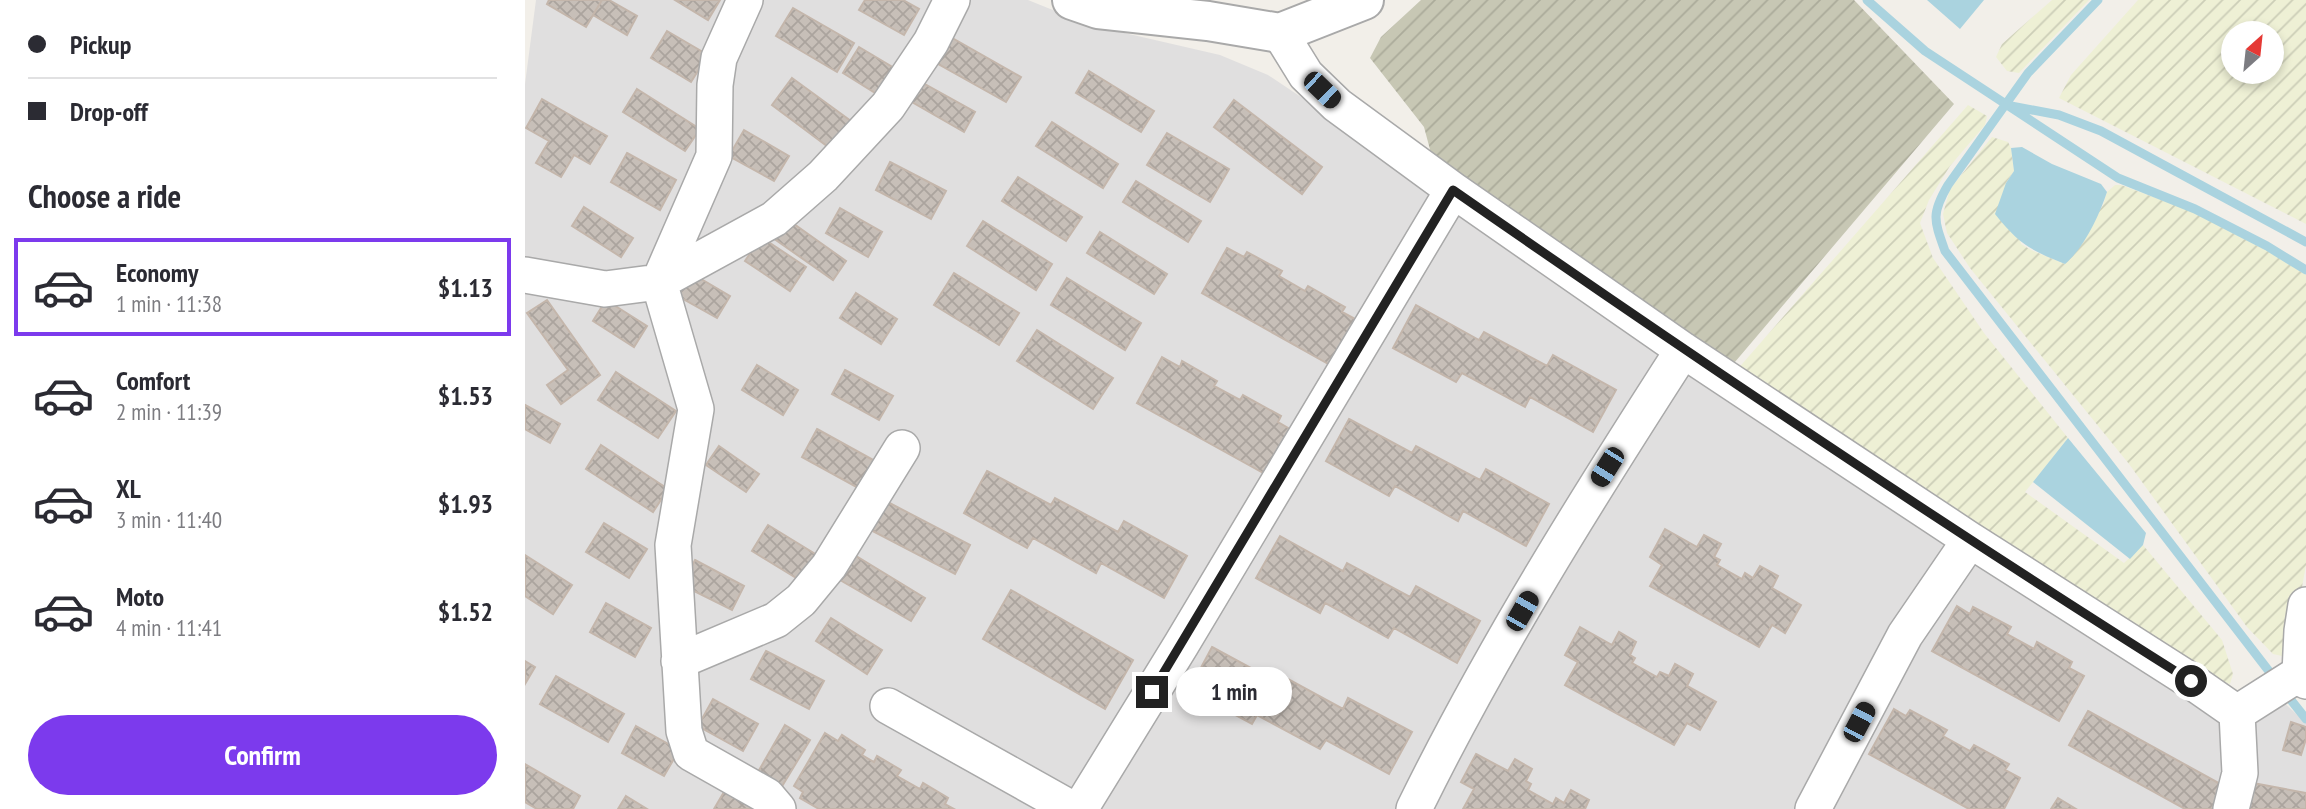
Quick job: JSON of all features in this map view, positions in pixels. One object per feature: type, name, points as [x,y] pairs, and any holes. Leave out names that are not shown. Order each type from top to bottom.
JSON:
[{"type":"street","points":[[745,0],[719,58],[715,85],[714,156],[659,282],[696,409],[673,545],[684,731],[691,753],[767,796],[778,809]]},
{"type":"street","points":[[525,275],[605,289],[659,282],[774,219],[823,176],[888,106],[931,42],[952,0]]},
{"type":"street","points":[[1072,0],[1098,9],[1208,21],[1280,33],[1364,0]]},
{"type":"street","points":[[1280,33],[1306,75],[1337,105],[1453,190],[1683,350],[2237,713]]},
{"type":"street","points":[[1080,809],[1453,190]]},
{"type":"street","points":[[1414,809],[1439,757],[1577,514],[1683,350]]},
{"type":"street","points":[[679,661],[776,620],[801,600],[829,566],[902,448]]},
{"type":"street","points":[[1813,809],[1905,635],[1970,540]]},
{"type":"street","points":[[2237,713],[2292,681],[2306,605]]},
{"type":"street","points":[[888,706],[1072,809]]},
{"type":"street","points":[[2231,809],[2240,773],[2237,713]]},
{"type":"shaded area","points":[[536,0],[1028,0],[1090,25],[1220,55],[1268,75],[2228,719],[2281,700],[2306,723],[2306,809],[525,809],[525,84]]},
{"type":"shaded area","points":[[1421,0],[1854,0],[1954,104],[1729,369],[1432,157],[1424,127],[1370,58],[1381,37]]},
{"type":"shaded area","points":[[2052,0],[2089,0],[2019,73],[2007,71],[1996,57],[2002,44]]},
{"type":"shaded area","points":[[2138,0],[2306,0],[2306,224],[2059,98],[2071,75]]},
{"type":"shaded area","points":[[1968,105],[1987,116],[1985,125],[1950,166],[1929,200],[1920,223],[1933,258],[1984,333],[2068,438],[2025,492],[2124,563],[2143,545],[2222,640],[2233,674],[2230,684],[2203,676],[1736,371]]},
{"type":"shaded area","points":[[1992,137],[2008,142],[2011,148],[2014,171],[2006,183],[2021,244],[2031,250],[2065,264],[2103,205],[2107,192],[2115,185],[2121,185],[2191,211],[2269,252],[2306,275],[2306,565],[2295,625],[2282,656],[2273,654],[2247,627],[2129,464],[1970,268],[1947,233],[1943,214],[1950,189]]},
{"type":"water","points":[[1927,0],[1984,0],[1960,29]]},
{"type":"water","points":[[2022,147],[2052,164],[2101,184],[2107,192],[2090,231],[2065,264],[2026,245],[1995,214],[2006,183],[2014,171],[2011,148]]},
{"type":"water","points":[[2068,438],[2146,533],[2143,545],[2130,559],[2033,482]]},
{"type":"building","points":[[549,0],[602,0],[586,27],[547,4]]},
{"type":"building","points":[[602,0],[609,0],[637,16],[627,35],[593,15]]},
{"type":"building","points":[[675,0],[720,0],[708,20]]},
{"type":"building","points":[[865,0],[903,0],[919,9],[904,35],[859,10]]},
{"type":"building","points":[[793,8],[854,43],[837,72],[776,36]]},
{"type":"building","points":[[667,31],[708,55],[691,82],[651,58]]},
{"type":"building","points":[[947,35],[1021,77],[1006,102],[933,61]]},
{"type":"building","points":[[859,47],[901,72],[885,99],[843,73]]},
{"type":"building","points":[[1089,71],[1154,111],[1141,132],[1076,93]]},
{"type":"building","points":[[792,78],[855,124],[835,152],[772,105]]},
{"type":"building","points":[[914,78],[975,112],[964,132],[903,97]]},
{"type":"building","points":[[637,89],[700,129],[685,151],[623,112]]},
{"type":"building","points":[[542,99],[607,136],[590,164],[574,155],[561,177],[536,163],[549,141],[526,128]]},
{"type":"building","points":[[1234,100],[1322,167],[1302,194],[1214,127]]},
{"type":"building","points":[[1052,122],[1118,164],[1103,188],[1036,146]]},
{"type":"building","points":[[744,130],[789,156],[774,181],[729,156]]},
{"type":"building","points":[[1167,133],[1229,169],[1210,202],[1147,165]]},
{"type":"building","points":[[627,153],[676,180],[660,210],[611,182]]},
{"type":"building","points":[[890,162],[946,191],[931,219],[876,190]]},
{"type":"building","points":[[1018,177],[1082,217],[1066,241],[1002,201]]},
{"type":"building","points":[[1136,181],[1201,221],[1188,242],[1123,202]]},
{"type":"building","points":[[584,207],[633,238],[621,257],[572,226]]},
{"type":"building","points":[[840,208],[882,232],[868,257],[826,233]]},
{"type":"building","points":[[787,219],[846,261],[833,280],[773,238]]},
{"type":"building","points":[[983,221],[1052,264],[1036,290],[967,246]]},
{"type":"building","points":[[1100,232],[1167,274],[1154,294],[1087,253]]},
{"type":"building","points":[[761,237],[806,267],[790,291],[745,261]]},
{"type":"building","points":[[1227,248],[1244,257],[1247,252],[1282,271],[1279,276],[1305,291],[1308,286],[1345,307],[1342,312],[1355,319],[1330,365],[1202,293]]},
{"type":"building","points":[[691,273],[730,296],[717,318],[678,296]]},
{"type":"building","points":[[954,273],[1019,313],[999,345],[934,305]]},
{"type":"building","points":[[1067,278],[1141,323],[1125,350],[1051,305]]},
{"type":"building","points":[[856,293],[897,319],[881,344],[840,318]]},
{"type":"building","points":[[547,300],[600,375],[561,404],[547,385],[568,370],[527,313]]},
{"type":"building","points":[[606,300],[647,326],[634,347],[593,321]]},
{"type":"building","points":[[1416,305],[1479,340],[1484,332],[1547,366],[1553,355],[1616,390],[1593,432],[1530,397],[1525,407],[1462,373],[1456,382],[1393,348]]},
{"type":"building","points":[[1037,330],[1113,378],[1093,409],[1017,361]]},
{"type":"building","points":[[1162,357],[1180,367],[1182,361],[1217,381],[1214,386],[1240,400],[1243,395],[1281,416],[1278,422],[1290,429],[1265,474],[1137,403]]},
{"type":"building","points":[[757,365],[798,390],[783,415],[742,390]]},
{"type":"building","points":[[845,370],[893,396],[879,420],[832,394]]},
{"type":"building","points":[[616,372],[676,411],[658,438],[598,400]]},
{"type":"building","points":[[525,405],[560,424],[550,443],[525,429]]},
{"type":"building","points":[[1349,419],[1412,453],[1416,446],[1480,480],[1486,469],[1549,504],[1526,546],[1463,511],[1458,521],[1395,486],[1389,496],[1326,461]]},
{"type":"building","points":[[817,429],[884,466],[869,494],[802,457]]},
{"type":"building","points":[[601,445],[668,489],[653,512],[586,469]]},
{"type":"building","points":[[719,446],[759,474],[746,492],[706,465]]},
{"type":"building","points":[[987,471],[1051,505],[1055,498],[1118,532],[1124,521],[1187,556],[1164,598],[1101,563],[1096,573],[1033,538],[1027,548],[964,513]]},
{"type":"building","points":[[880,498],[970,545],[955,574],[865,527]]},
{"type":"building","points":[[604,523],[647,549],[629,578],[586,552]]},
{"type":"building","points":[[768,525],[817,555],[801,581],[752,551]]},
{"type":"building","points":[[1665,529],[1697,547],[1704,535],[1721,544],[1714,557],[1720,560],[1717,565],[1742,579],[1745,573],[1753,578],[1760,566],[1778,576],[1772,588],[1801,605],[1785,633],[1772,625],[1759,647],[1650,586],[1662,565],[1650,557]]},
{"type":"building","points":[[1280,536],[1343,571],[1347,563],[1410,597],[1416,586],[1480,621],[1457,663],[1394,628],[1388,638],[1325,603],[1320,613],[1256,578]]},
{"type":"building","points":[[848,551],[925,598],[911,621],[833,576]]},
{"type":"building","points":[[525,555],[572,585],[553,614],[525,596]]},
{"type":"building","points":[[695,560],[744,586],[732,610],[682,585]]},
{"type":"building","points":[[1011,590],[1133,660],[1105,709],[983,639]]},
{"type":"building","points":[[606,603],[651,628],[635,657],[590,632]]},
{"type":"building","points":[[1957,606],[1970,614],[1973,607],[2011,627],[2007,634],[2034,649],[2037,642],[2072,662],[2069,668],[2084,676],[2059,721],[1932,651]]},
{"type":"building","points":[[831,618],[882,650],[867,674],[816,641]]},
{"type":"building","points":[[1580,627],[1612,645],[1619,632],[1636,642],[1630,655],[1635,658],[1632,663],[1657,677],[1660,672],[1669,676],[1675,664],[1693,674],[1687,686],[1716,702],[1700,730],[1687,723],[1674,745],[1565,685],[1578,662],[1565,655]]},
{"type":"building","points":[[1212,647],[1275,681],[1279,674],[1343,709],[1348,698],[1412,732],[1389,774],[1326,740],[1320,749],[1257,715],[1252,724],[1189,690]]},
{"type":"building","points":[[766,651],[824,681],[809,709],[751,679]]},
{"type":"building","points":[[525,661],[535,667],[525,684]]},
{"type":"building","points":[[556,676],[624,714],[608,742],[540,704]]},
{"type":"building","points":[[713,699],[758,724],[743,751],[698,726]]},
{"type":"building","points":[[1894,709],[1906,716],[1910,710],[1947,730],[1943,736],[1970,751],[1974,745],[2009,764],[2005,770],[2020,778],[2004,809],[1969,809],[1869,754]]},
{"type":"building","points":[[2088,711],[2224,786],[2212,809],[2185,809],[2069,745]]},
{"type":"building","points":[[2291,722],[2306,727],[2306,739],[2301,755],[2283,750]]},
{"type":"building","points":[[785,725],[810,740],[778,793],[754,779]]},
{"type":"building","points":[[636,726],[679,750],[664,776],[622,753]]},
{"type":"building","points":[[825,733],[838,741],[842,735],[865,750],[862,755],[874,762],[877,756],[901,770],[897,776],[920,789],[923,783],[948,798],[945,804],[954,809],[819,809],[800,798],[803,792],[794,786]]},
{"type":"building","points":[[1476,754],[1508,771],[1515,759],[1532,769],[1526,781],[1531,784],[1528,790],[1553,804],[1556,798],[1564,803],[1571,790],[1589,800],[1585,809],[1463,809],[1474,789],[1461,782]]},
{"type":"building","points":[[525,764],[580,796],[573,809],[537,809],[525,802]]},
{"type":"building","points":[[2253,783],[2306,793],[2306,809],[2248,809]]},
{"type":"building","points":[[728,785],[769,809],[714,809]]},
{"type":"building","points":[[626,796],[647,809],[618,809]]},
{"type":"building","points":[[2058,798],[2076,809],[2051,809]]},
{"type":"waterway","points":[[1867,0],[1925,51],[2118,178],[2195,209],[2267,246],[2306,270]]},
{"type":"waterway","points":[[2098,0],[2028,73],[1948,185],[1937,210],[1938,232],[1945,251],[2275,679]]},
{"type":"waterway","points":[[2011,106],[2059,115],[2101,131],[2306,242]]},
{"type":"waterway","points":[[2283,690],[2306,719]]},
{"type":"route","points":[[1152,692],[1453,190],[1683,350],[1970,540],[2191,681]]}]
